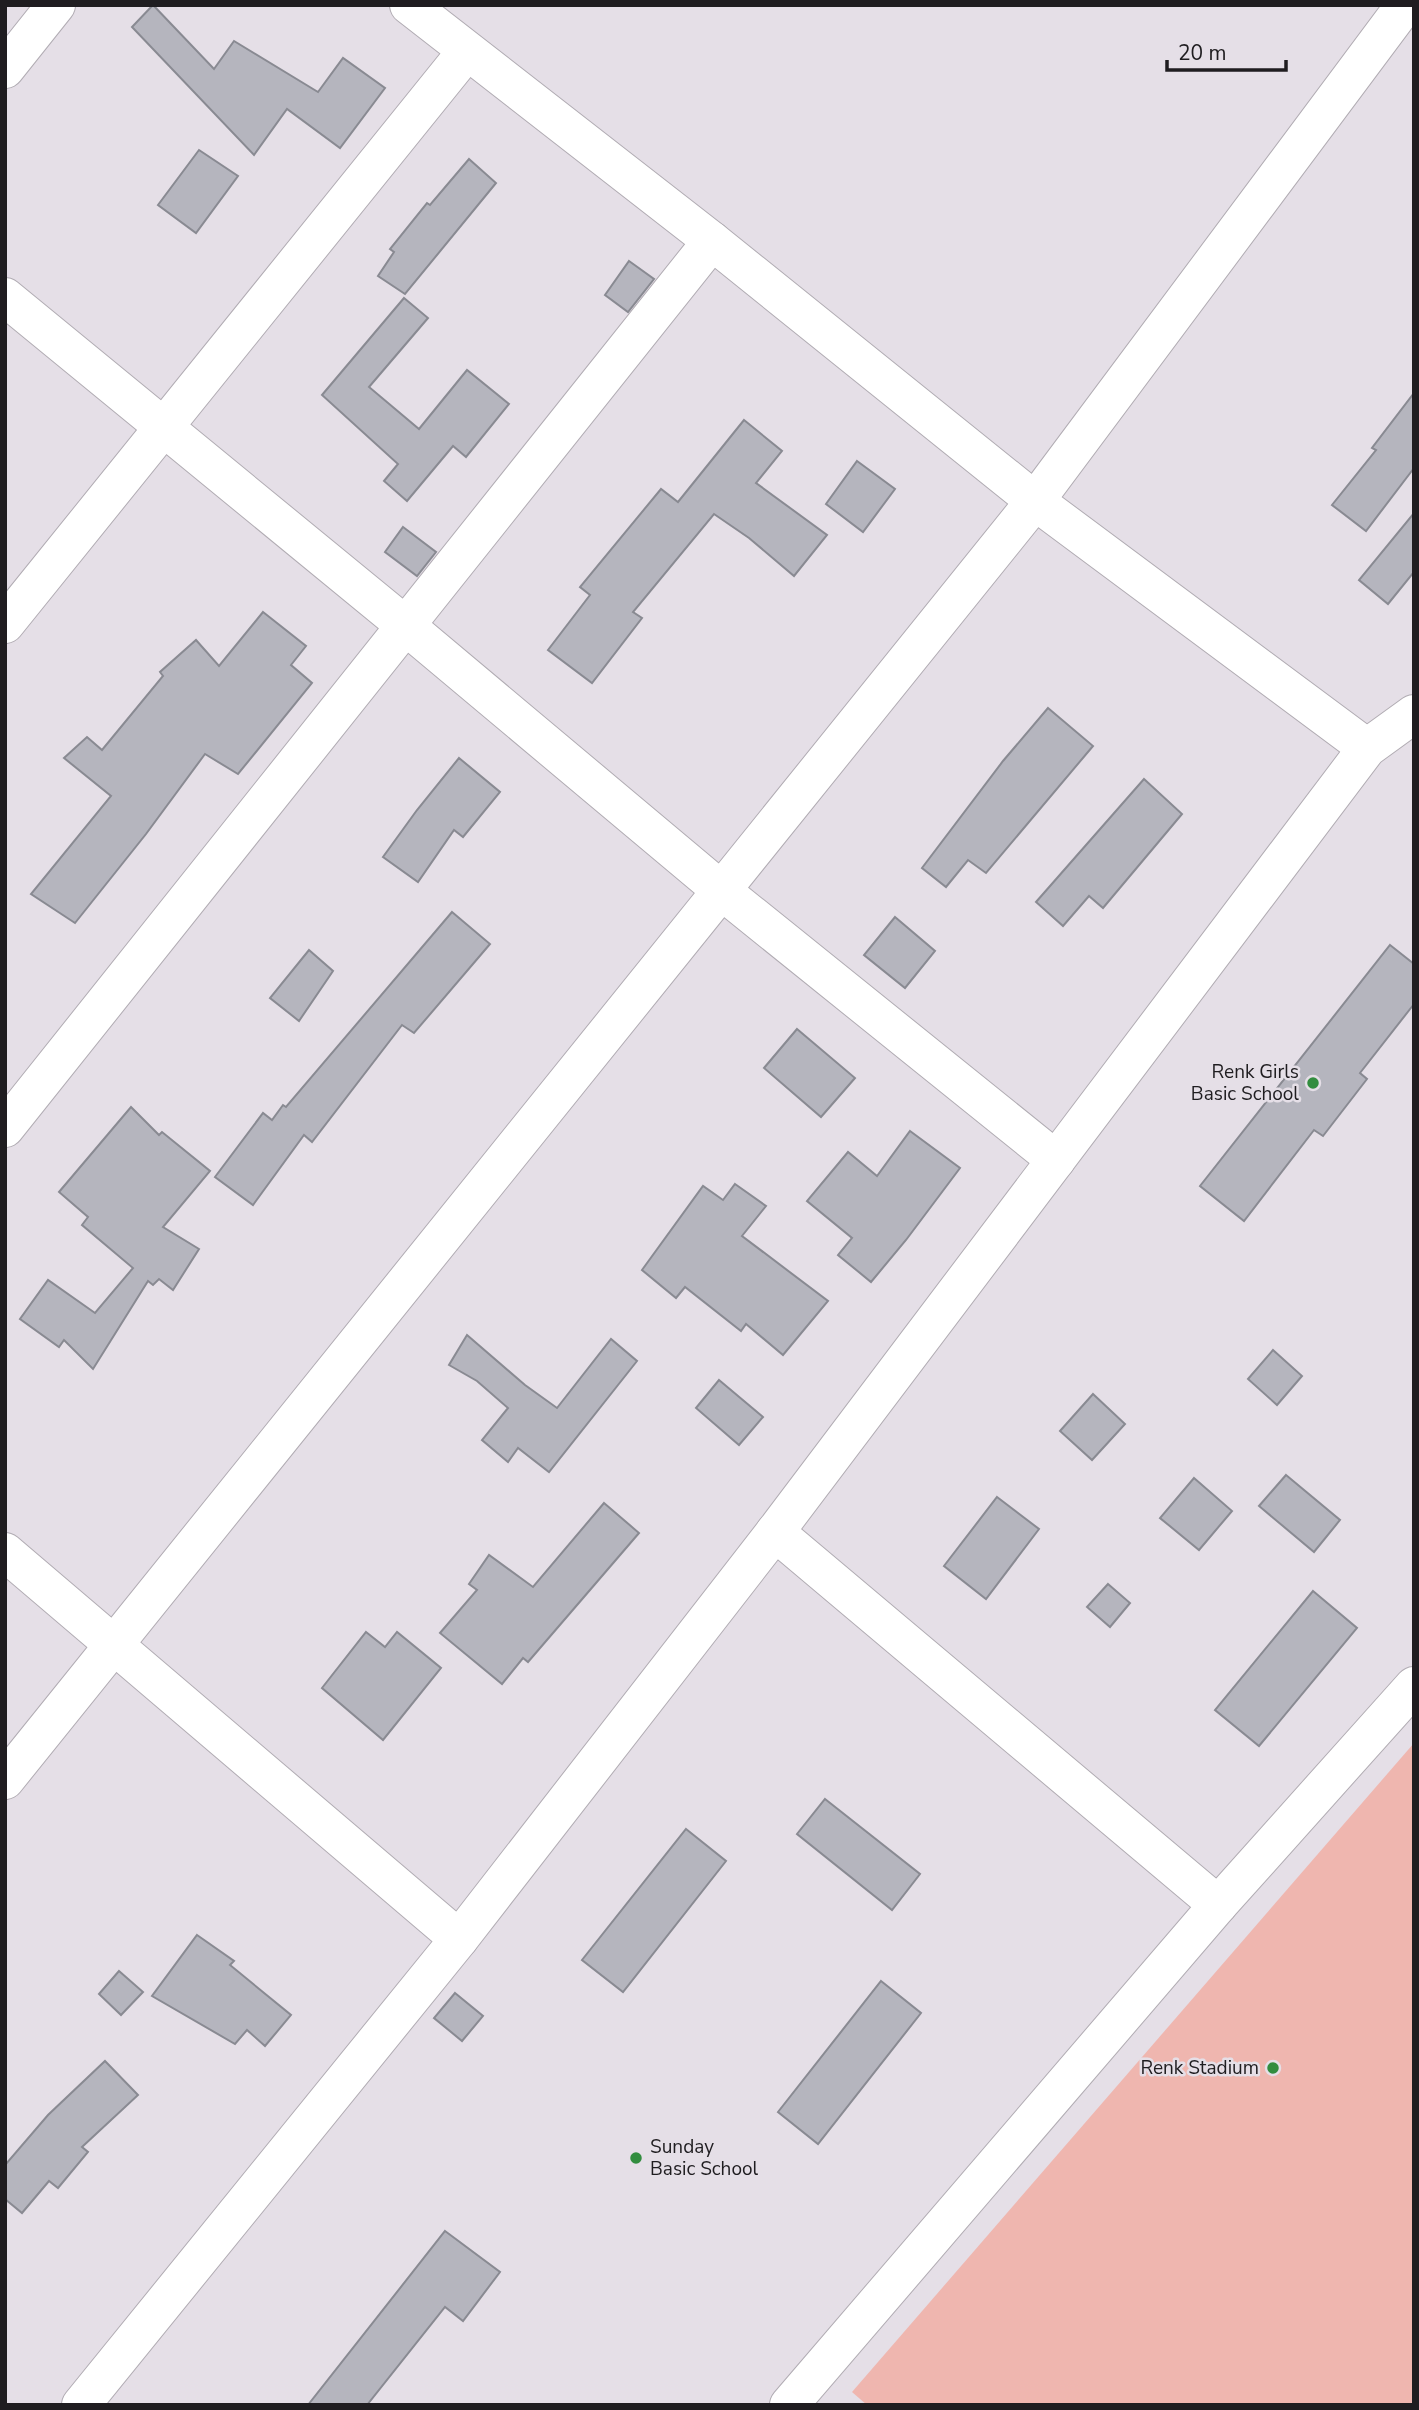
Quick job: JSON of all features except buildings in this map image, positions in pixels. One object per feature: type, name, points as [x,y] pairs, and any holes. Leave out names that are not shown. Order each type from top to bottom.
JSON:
[{"type":"street","points":[[5,69],[57,5]]},
{"type":"street","points":[[409,5],[712,241],[1035,501],[1367,748]]},
{"type":"street","points":[[5,1780],[1035,501],[1405,5]]},
{"type":"street","points":[[5,624],[467,51]]},
{"type":"street","points":[[5,1128],[712,241]]},
{"type":"street","points":[[5,297],[406,625],[722,891],[1056,1160]]},
{"type":"street","points":[[81,2405],[459,1939],[775,1532],[1367,748],[1414,713]]},
{"type":"street","points":[[775,1532],[1218,1905]]},
{"type":"street","points":[[5,1552],[459,1939]]},
{"type":"street","points":[[789,2405],[1218,1905],[1414,1686]]},
{"type":"shaded area","name":"Renk Stadium","points":[[1414,1743],[1414,2405],[867,2405],[852,2392]]},
{"type":"place","name":"Renk Girls Basic School","points":[[1313,1083]]},
{"type":"place","name":"Renk Stadium","points":[[1273,2068]]},
{"type":"place","name":"Sunday Basic School","points":[[636,2158]]}]
